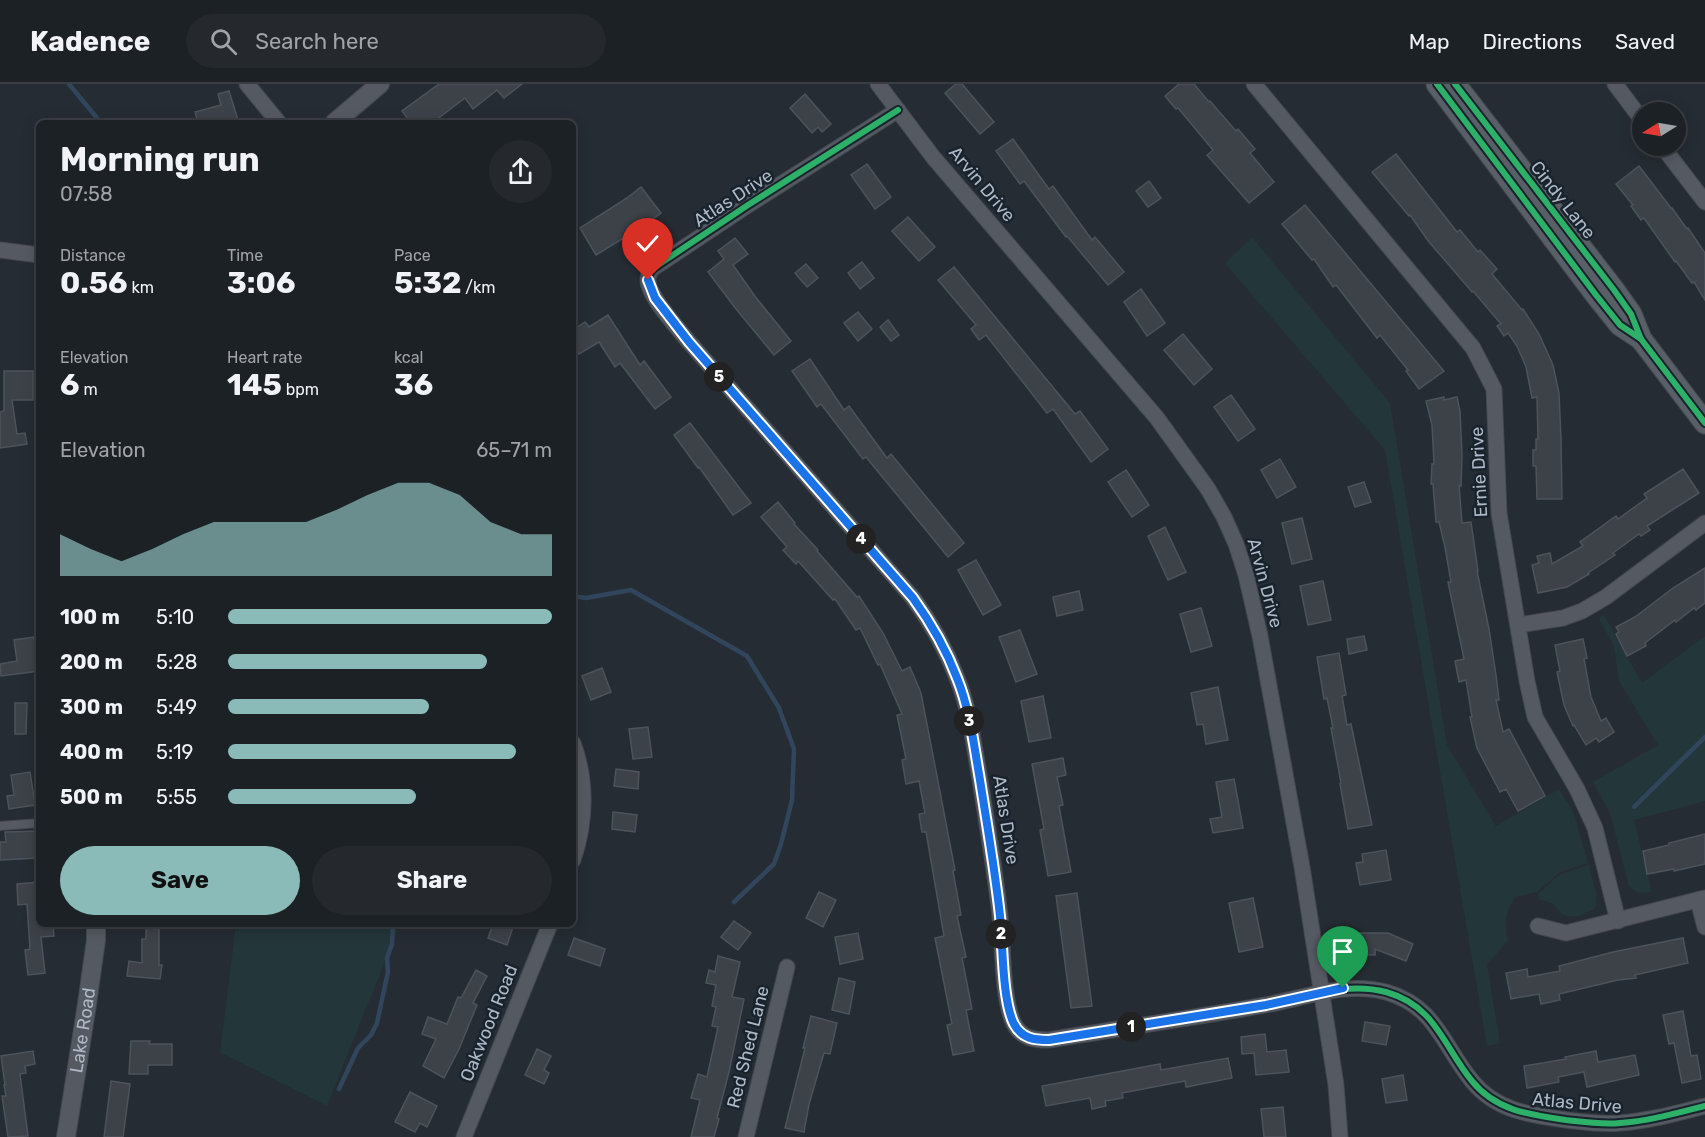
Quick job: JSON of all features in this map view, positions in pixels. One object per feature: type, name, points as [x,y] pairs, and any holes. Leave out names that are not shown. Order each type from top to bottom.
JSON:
[{"type":"main road","name":"Cindy Lane","points":[[1437,84],[1596,295],[1620,325],[1641,339]]},
{"type":"main road","name":"Cindy Lane","points":[[1455,84],[1614,290],[1631,314],[1641,339],[1705,423]]},
{"type":"street","points":[[247,84],[277,120]]},
{"type":"street","points":[[338,120],[380,84]]},
{"type":"street","name":"Arvin Drive","points":[[878,84],[933,157],[1157,418],[1208,489],[1236,544],[1246,575],[1260,636],[1322,992],[1336,1085],[1340,1137]]},
{"type":"street","name":"Ernie Drive","points":[[1254,84],[1473,348],[1494,389],[1499,513],[1535,717],[1577,789],[1595,828],[1618,921]]},
{"type":"street","points":[[1615,84],[1632,107]]},
{"type":"street","name":"Atlas Drive","points":[[898,110],[655,267],[650,271],[648,280],[655,298],[689,342],[901,584],[932,625],[946,651],[962,692],[973,741],[1000,916],[1010,1014],[1022,1035],[1036,1040],[1049,1040],[1266,1005],[1343,988],[1362,988],[1398,996],[1415,1005],[1429,1018],[1472,1081],[1485,1094],[1501,1105],[1527,1114],[1604,1130],[1705,1106]]},
{"type":"street","points":[[1670,156],[1705,202]]},
{"type":"street","points":[[0,250],[36,255]]},
{"type":"street","points":[[1518,625],[1563,618],[1582,611],[1606,597],[1705,523]]},
{"type":"street","points":[[576,752],[584,797],[582,821],[576,847]]},
{"type":"street","points":[[1538,926],[1566,933],[1702,899],[1705,927]]},
{"type":"street","name":"Lake Road","points":[[66,1137],[87,1004],[96,927]]},
{"type":"street","name":"Oakwood Road","points":[[464,1137],[549,927]]},
{"type":"street","name":"Red Shed Lane","points":[[746,1137],[787,967]]},
{"type":"lane","points":[[0,826],[36,823]]},
{"type":"shaded area","points":[[1252,237],[1390,403],[1447,745],[1496,826],[1559,789],[1574,814],[1588,863],[1560,872],[1537,892],[1515,897],[1506,918],[1508,941],[1487,964],[1500,1043],[1487,1046],[1385,450],[1225,263]]},
{"type":"shaded area","points":[[1604,615],[1642,683],[1705,636],[1705,801],[1634,820],[1652,892],[1638,893],[1629,886],[1610,813],[1593,782],[1658,745],[1619,681],[1614,646],[1599,618]]},
{"type":"shaded area","points":[[1589,865],[1597,896],[1596,907],[1583,914],[1569,916],[1560,912],[1551,903],[1540,900],[1538,894],[1559,875]]},
{"type":"shaded area","points":[[236,927],[399,927],[327,1106],[220,1052]]},
{"type":"building","points":[[439,84],[522,84],[504,98],[497,90],[473,109],[465,98],[436,120],[409,120],[402,111]]},
{"type":"building","points":[[956,84],[962,84],[994,122],[980,134],[945,93]]},
{"type":"building","points":[[1179,84],[1194,84],[1255,149],[1250,153],[1274,182],[1249,203],[1207,155],[1213,150],[1165,96]]},
{"type":"building","points":[[229,91],[238,120],[197,120],[195,112],[221,105],[218,94]]},
{"type":"building","points":[[805,94],[831,124],[822,132],[818,127],[812,133],[790,108]]},
{"type":"building","points":[[1013,139],[1049,189],[1053,186],[1092,240],[1095,237],[1124,272],[1108,285],[1066,237],[1024,181],[1020,184],[996,151]]},
{"type":"building","points":[[1396,154],[1457,232],[1460,230],[1478,252],[1480,250],[1497,269],[1492,274],[1523,309],[1539,334],[1553,365],[1559,393],[1562,499],[1537,499],[1533,450],[1536,450],[1536,439],[1538,439],[1537,397],[1532,398],[1526,367],[1517,346],[1508,333],[1504,336],[1497,326],[1501,324],[1429,242],[1410,215],[1372,172]]},
{"type":"building","points":[[867,164],[891,197],[875,209],[851,175]]},
{"type":"building","points":[[1639,166],[1705,253],[1705,300],[1694,282],[1692,283],[1675,262],[1644,218],[1641,220],[1631,206],[1633,205],[1616,184]]},
{"type":"building","points":[[1149,181],[1161,198],[1148,207],[1136,191]]},
{"type":"building","points":[[641,187],[661,213],[596,255],[580,228]]},
{"type":"building","points":[[1305,205],[1444,371],[1419,389],[1406,371],[1408,370],[1380,335],[1377,338],[1336,285],[1333,287],[1314,259],[1312,260],[1282,224]]},
{"type":"building","points":[[908,217],[935,247],[919,261],[892,231]]},
{"type":"building","points":[[735,238],[748,254],[733,265],[791,341],[774,355],[708,272],[724,259],[718,251]]},
{"type":"building","points":[[862,262],[874,278],[860,289],[848,273]]},
{"type":"building","points":[[806,264],[818,278],[807,287],[795,273]]},
{"type":"building","points":[[954,267],[1075,414],[1080,411],[1108,449],[1091,462],[1053,409],[1047,413],[986,335],[979,340],[971,329],[976,325],[938,280]]},
{"type":"building","points":[[1141,289],[1165,323],[1147,336],[1124,302]]},
{"type":"building","points":[[858,312],[872,329],[858,341],[844,323]]},
{"type":"building","points":[[608,315],[640,365],[644,361],[671,397],[655,409],[620,363],[615,367],[599,342],[579,354],[576,349],[576,328],[585,322],[589,327]]},
{"type":"building","points":[[888,320],[899,335],[891,341],[880,327]]},
{"type":"building","points":[[1183,334],[1212,369],[1194,385],[1164,350]]},
{"type":"building","points":[[810,359],[844,410],[849,406],[887,458],[891,454],[964,543],[948,557],[866,457],[863,459],[821,404],[817,407],[792,371]]},
{"type":"building","points":[[4,371],[33,371],[33,400],[12,400],[17,434],[25,433],[27,444],[0,448],[0,412],[4,411]]},
{"type":"building","points":[[1231,395],[1255,429],[1238,441],[1214,407]]},
{"type":"building","points":[[1444,397],[1444,400],[1457,397],[1460,411],[1462,455],[1461,486],[1459,485],[1462,523],[1471,522],[1477,571],[1496,675],[1499,700],[1496,700],[1503,732],[1509,729],[1545,796],[1518,811],[1506,789],[1500,792],[1477,748],[1470,717],[1472,717],[1466,680],[1459,682],[1455,661],[1464,659],[1448,582],[1451,582],[1445,547],[1439,522],[1436,522],[1433,484],[1431,484],[1432,464],[1434,464],[1432,425],[1426,401]]},
{"type":"building","points":[[690,423],[751,503],[733,515],[674,435]]},
{"type":"building","points":[[1280,459],[1296,487],[1277,498],[1261,470]]},
{"type":"building","points":[[1683,469],[1699,493],[1647,526],[1650,530],[1641,536],[1639,534],[1589,574],[1567,587],[1538,593],[1532,565],[1539,563],[1537,556],[1550,553],[1552,564],[1583,546],[1580,542],[1616,516],[1618,519],[1647,498],[1644,494]]},
{"type":"building","points":[[1126,470],[1149,505],[1132,517],[1108,482]]},
{"type":"building","points":[[1364,482],[1371,502],[1355,507],[1348,487]]},
{"type":"building","points":[[778,502],[817,551],[857,597],[859,596],[883,633],[902,671],[910,667],[921,693],[955,870],[953,871],[961,915],[957,916],[966,957],[962,958],[972,1009],[966,1010],[974,1051],[953,1055],[947,1025],[952,1024],[935,938],[944,936],[926,832],[922,832],[919,814],[925,813],[919,781],[906,784],[902,760],[906,759],[897,715],[902,714],[880,664],[878,665],[860,628],[856,630],[835,599],[833,600],[798,561],[796,564],[783,550],[787,547],[761,517]]},
{"type":"building","points":[[1302,518],[1312,559],[1292,564],[1282,523]]},
{"type":"building","points":[[1165,527],[1186,572],[1168,580],[1148,536]]},
{"type":"building","points":[[976,560],[1001,605],[983,615],[958,570]]},
{"type":"building","points":[[1705,568],[1705,603],[1696,610],[1694,608],[1676,622],[1675,620],[1645,643],[1646,646],[1627,656],[1616,634],[1619,632],[1616,627],[1635,617],[1673,588]]},
{"type":"building","points":[[1323,581],[1331,620],[1308,625],[1300,586]]},
{"type":"building","points":[[1079,591],[1083,610],[1057,616],[1053,597]]},
{"type":"building","points":[[1201,608],[1212,646],[1191,652],[1180,614]]},
{"type":"building","points":[[1020,630],[1037,674],[1016,682],[999,637]]},
{"type":"building","points":[[1364,636],[1367,650],[1349,654],[1347,639]]},
{"type":"building","points":[[34,637],[36,671],[1,676],[0,664],[17,661],[14,640]]},
{"type":"building","points":[[1583,639],[1591,697],[1601,721],[1606,718],[1614,732],[1599,742],[1596,738],[1586,745],[1573,726],[1564,705],[1557,672],[1560,671],[1555,645]]},
{"type":"building","points":[[1339,653],[1346,695],[1342,696],[1347,725],[1351,724],[1372,825],[1348,829],[1331,728],[1333,728],[1327,698],[1324,699],[1317,657]]},
{"type":"building","points":[[602,668],[611,692],[591,700],[582,676]]},
{"type":"building","points":[[1218,687],[1228,740],[1206,744],[1203,724],[1197,725],[1191,693]]},
{"type":"building","points":[[1043,696],[1051,738],[1029,742],[1021,701]]},
{"type":"building","points":[[15,703],[27,703],[26,734],[15,734]]},
{"type":"building","points":[[648,727],[652,757],[633,759],[629,729]]},
{"type":"building","points":[[1063,758],[1066,775],[1057,777],[1063,805],[1059,806],[1071,872],[1048,876],[1040,830],[1044,829],[1032,764]]},
{"type":"building","points":[[616,769],[639,772],[638,789],[614,786]]},
{"type":"building","points":[[30,772],[35,805],[9,809],[7,796],[14,795],[11,775]]},
{"type":"building","points":[[1234,779],[1243,828],[1213,833],[1210,819],[1222,817],[1216,782]]},
{"type":"building","points":[[613,812],[637,815],[635,832],[612,829]]},
{"type":"building","points":[[36,831],[36,858],[0,860],[0,842],[6,842],[5,832]]},
{"type":"building","points":[[1705,834],[1705,864],[1647,874],[1643,851]]},
{"type":"building","points":[[1386,850],[1391,880],[1360,885],[1356,863],[1363,862],[1362,854]]},
{"type":"building","points":[[36,882],[36,927],[53,927],[54,936],[41,937],[45,973],[28,975],[25,950],[30,949],[27,904],[18,905],[17,884]]},
{"type":"building","points":[[819,892],[836,900],[823,927],[806,918]]},
{"type":"building","points":[[1077,893],[1092,1006],[1071,1008],[1056,896]]},
{"type":"building","points":[[1253,898],[1263,947],[1239,952],[1229,903]]},
{"type":"building","points":[[734,921],[751,933],[738,950],[721,937]]},
{"type":"building","points":[[146,927],[159,927],[159,965],[162,965],[160,979],[127,976],[129,961],[142,963],[142,939],[146,939]]},
{"type":"building","points":[[492,927],[513,927],[507,945],[488,938]]},
{"type":"building","points":[[858,933],[863,959],[840,964],[835,937]]},
{"type":"building","points":[[1344,933],[1388,933],[1413,944],[1406,961],[1375,949],[1375,955],[1344,954]]},
{"type":"building","points":[[574,938],[605,949],[600,966],[568,955]]},
{"type":"building","points":[[1683,938],[1688,963],[1635,975],[1636,978],[1559,994],[1560,1000],[1541,1004],[1539,994],[1511,999],[1506,973],[1527,969],[1528,977],[1560,971],[1559,966]]},
{"type":"building","points":[[718,956],[740,962],[732,997],[744,999],[714,1137],[691,1137],[700,1100],[691,1098],[698,1074],[707,1077],[718,1027],[712,1026],[716,1007],[712,1006],[716,985],[706,983],[709,970],[715,972]]},
{"type":"building","points":[[476,970],[487,976],[473,1003],[477,1005],[459,1049],[444,1078],[423,1066],[436,1039],[422,1034],[428,1017],[447,1024],[458,997],[461,998]]},
{"type":"building","points":[[839,978],[855,982],[849,1014],[832,1010]]},
{"type":"building","points":[[1683,1011],[1691,1056],[1697,1055],[1701,1079],[1682,1083],[1674,1043],[1669,1044],[1663,1015]]},
{"type":"building","points":[[811,1016],[837,1023],[830,1054],[824,1053],[809,1104],[804,1132],[785,1128]]},
{"type":"building","points":[[1365,1022],[1390,1026],[1386,1045],[1362,1041]]},
{"type":"building","points":[[1265,1034],[1267,1052],[1286,1050],[1289,1072],[1256,1075],[1254,1053],[1242,1054],[1241,1037]]},
{"type":"building","points":[[131,1041],[172,1044],[172,1065],[148,1065],[148,1074],[129,1074]]},
{"type":"building","points":[[537,1049],[551,1056],[544,1070],[549,1073],[544,1084],[525,1075]]},
{"type":"building","points":[[33,1051],[35,1064],[25,1066],[26,1073],[20,1074],[28,1136],[8,1137],[2,1096],[6,1096],[1,1056]]},
{"type":"building","points":[[1596,1051],[1598,1062],[1635,1055],[1639,1075],[1587,1087],[1584,1072],[1558,1077],[1559,1082],[1527,1088],[1524,1066]]},
{"type":"building","points":[[1228,1058],[1232,1078],[1186,1087],[1185,1081],[1122,1093],[1123,1098],[1105,1101],[1106,1106],[1092,1109],[1090,1098],[1046,1106],[1042,1086],[1160,1064],[1161,1070]]},
{"type":"building","points":[[1403,1075],[1407,1100],[1386,1103],[1382,1079]]},
{"type":"building","points":[[111,1081],[130,1084],[123,1137],[104,1137]]},
{"type":"building","points":[[410,1092],[437,1106],[427,1127],[420,1123],[415,1132],[395,1122]]},
{"type":"building","points":[[1283,1107],[1286,1137],[1264,1137],[1261,1109]]},
{"type":"waterway","points":[[69,84],[99,120]]},
{"type":"waterway","points":[[576,596],[586,598],[631,590],[747,656],[779,708],[794,749],[792,800],[774,864],[734,902]]},
{"type":"waterway","points":[[1634,807],[1705,737]]},
{"type":"waterway","points":[[339,1089],[358,1048],[371,1035],[377,1023],[388,972],[387,958],[392,944],[393,927]]},
{"type":"cycle path","points":[[1437,84],[1596,295],[1620,325],[1641,339]]},
{"type":"cycle path","points":[[1455,84],[1614,290],[1631,314],[1641,339],[1705,423]]},
{"type":"cycle path","points":[[898,110],[655,267],[648,279],[652,294],[689,342],[913,598],[932,627],[953,667],[971,728],[996,882],[1007,1001],[1017,1029],[1029,1038],[1049,1040],[1238,1010],[1340,989],[1371,989],[1403,998],[1428,1017],[1462,1068],[1481,1091],[1515,1110],[1566,1120],[1613,1124],[1652,1119],[1705,1106]]},
{"type":"route","points":[[648,280],[655,298],[689,342],[913,598],[932,625],[946,651],[962,692],[973,741],[1000,916],[1010,1014],[1022,1035],[1036,1040],[1049,1040],[1266,1005],[1343,988]]}]
